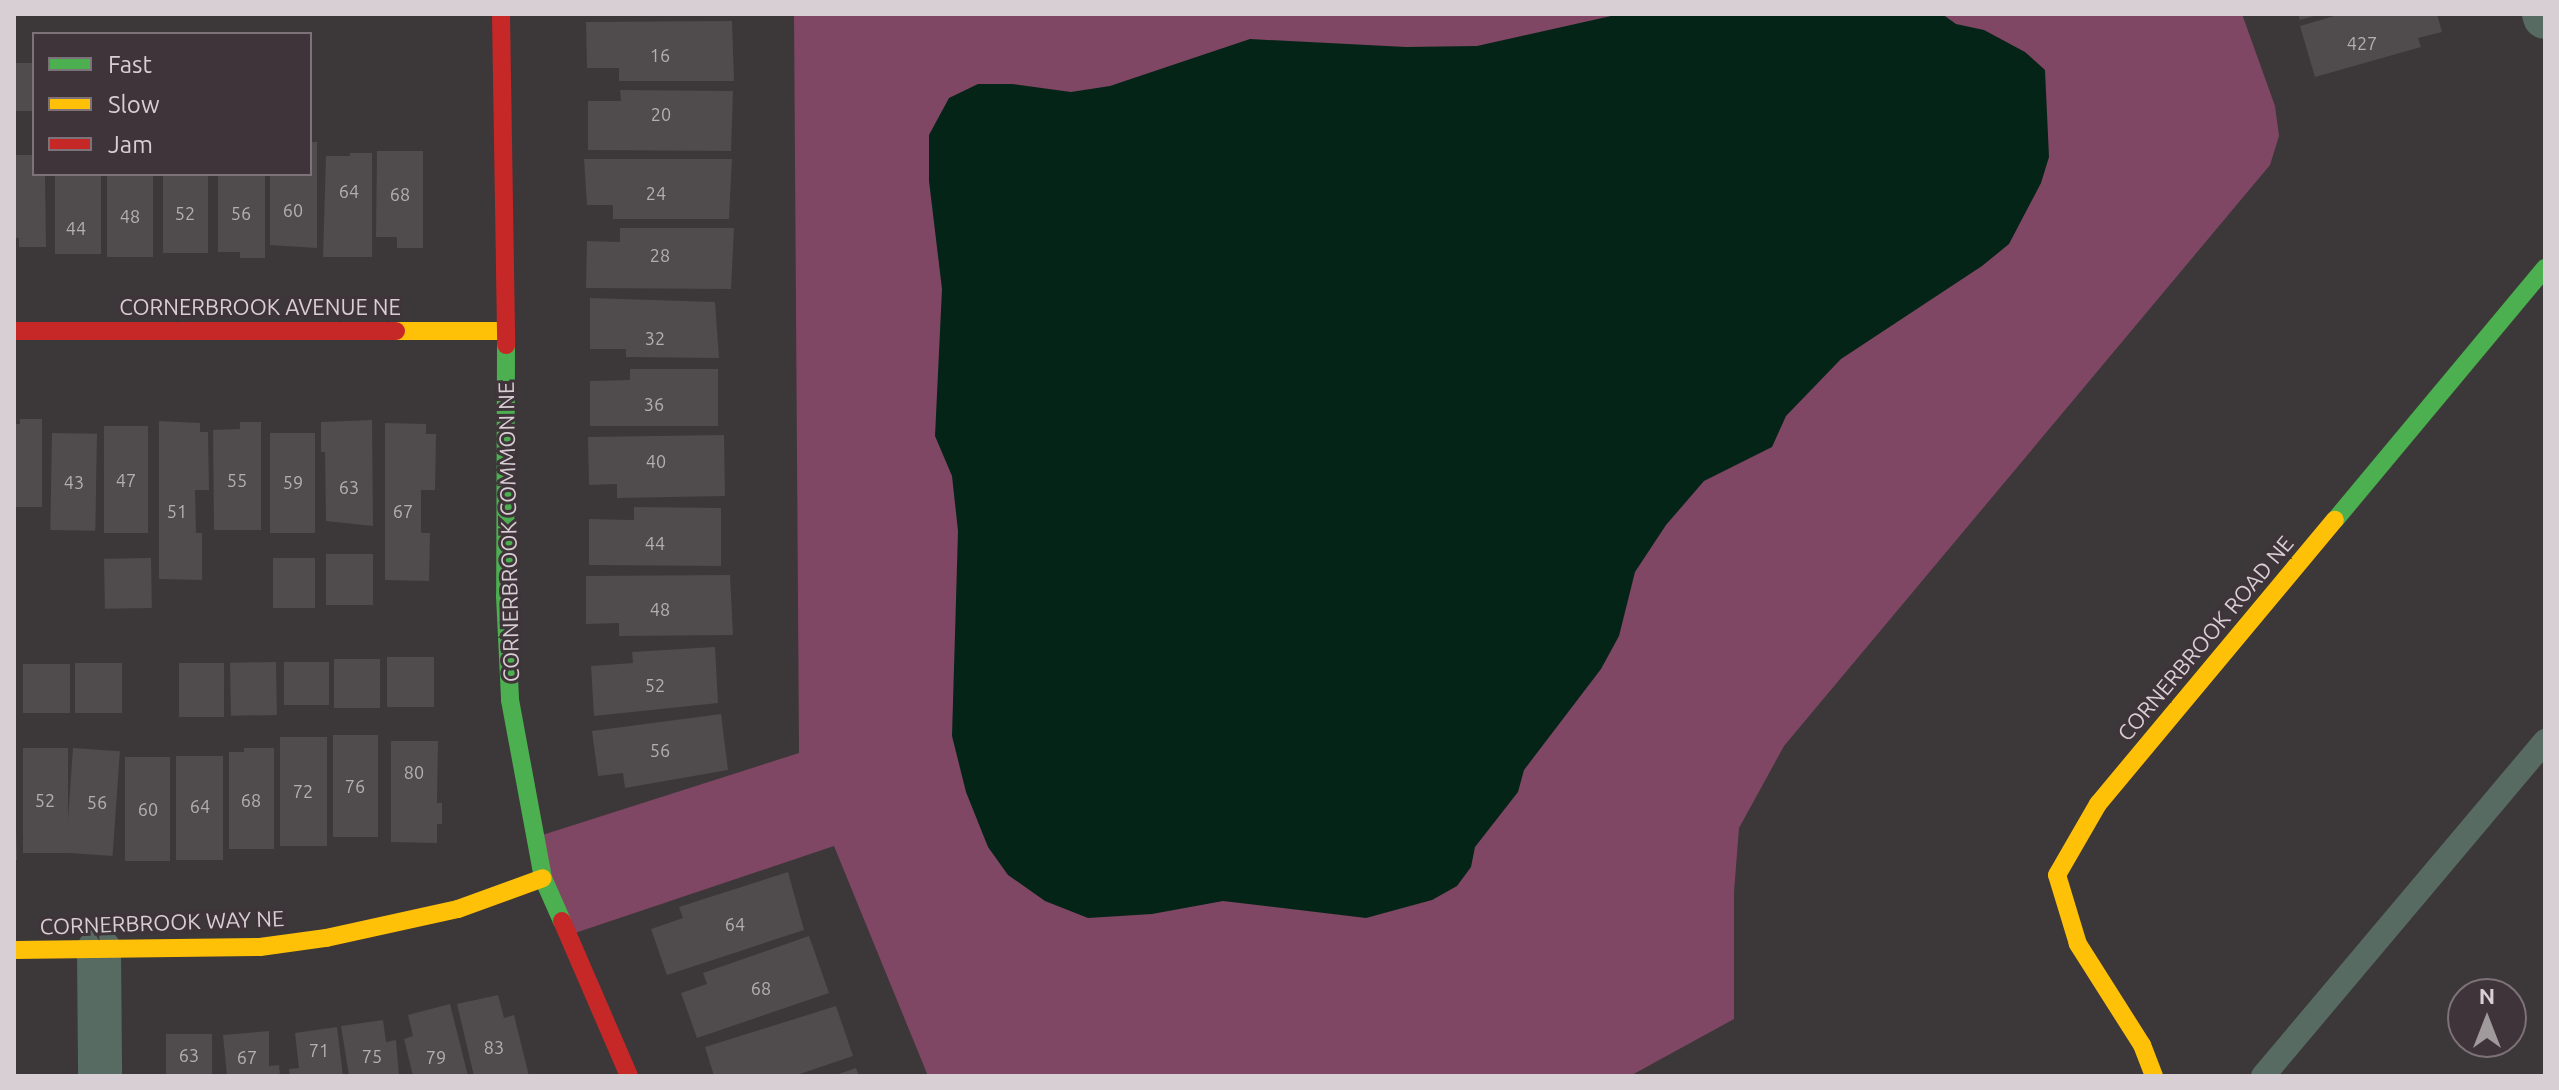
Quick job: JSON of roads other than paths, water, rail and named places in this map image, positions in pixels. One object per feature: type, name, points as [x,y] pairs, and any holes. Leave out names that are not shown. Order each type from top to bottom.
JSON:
[{"type":"street","name":"CORNERBROOK COMMON NE","points":[[501,14],[507,653],[519,763],[543,878],[629,1076]]},
{"type":"street","name":"CORNERBROOK ROAD NE","points":[[2154,1076],[2142,1045],[2078,944],[2057,875],[2098,804],[2545,268]]},
{"type":"street","name":"CORNERBROOK AVENUE NE","points":[[14,331],[506,331]]},
{"type":"street","name":"CORNERBROOK WAY NE","points":[[14,950],[260,947],[326,938],[458,909],[543,878]]},
{"type":"street","points":[[99,950],[100,1076]]},
{"type":"lane","points":[[2263,1076],[2545,741]]}]
